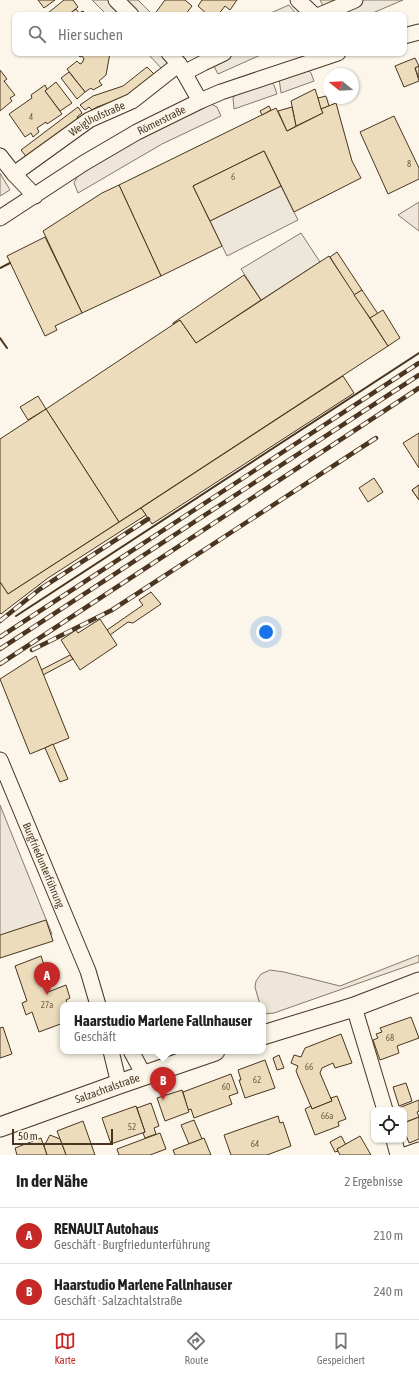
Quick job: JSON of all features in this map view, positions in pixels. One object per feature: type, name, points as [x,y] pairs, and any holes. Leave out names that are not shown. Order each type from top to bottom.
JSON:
[{"type":"main road","points":[[266,1034],[354,1007],[419,982]]},
{"type":"main road","name":"Salzachtalstraße","points":[[0,1127],[207,1054]]},
{"type":"street","points":[[116,0],[128,12]]},
{"type":"street","points":[[298,0],[311,12]]},
{"type":"street","points":[[319,12],[355,0]]},
{"type":"street","points":[[407,35],[419,32]]},
{"type":"street","points":[[171,56],[182,69],[200,101]]},
{"type":"street","name":"Weiglhofstraße","points":[[14,174],[90,120],[132,101],[182,69],[216,56]]},
{"type":"street","name":"Römerstraße","points":[[0,218],[84,163],[137,132],[221,92],[328,56]]},
{"type":"street","points":[[0,156],[14,174],[35,196]]},
{"type":"street","name":"Burgfriedunterführung","points":[[0,760],[88,971],[104,1002]]},
{"type":"street","name":"Burgfriedunterführung","points":[[88,971],[97,1002]]},
{"type":"street","points":[[354,1007],[384,1107]]},
{"type":"street","points":[[112,1054],[119,1084]]},
{"type":"street","points":[[133,1054],[144,1075]]},
{"type":"street","points":[[395,1143],[398,1155]]},
{"type":"street","points":[[404,1155],[419,1150]]},
{"type":"shaded area","points":[[92,0],[138,0],[150,12],[104,12]]},
{"type":"shaded area","points":[[320,0],[403,0],[375,12],[326,12]]},
{"type":"shaded area","points":[[289,5],[295,12],[273,12]]},
{"type":"shaded area","points":[[150,56],[175,56],[162,69]]},
{"type":"shaded area","points":[[209,56],[258,56],[218,74]]},
{"type":"shaded area","points":[[308,70],[314,81],[281,93],[279,78]]},
{"type":"shaded area","points":[[271,82],[274,85],[277,94],[234,109],[233,98],[237,93]]},
{"type":"shaded area","points":[[211,104],[217,107],[221,116],[162,144],[78,193],[74,183],[78,175],[143,137]]},
{"type":"shaded area","points":[[0,173],[10,190],[0,196]]},
{"type":"shaded area","points":[[281,186],[298,220],[227,256],[210,221]]},
{"type":"shaded area","points":[[419,202],[419,231],[398,215]]},
{"type":"shaded area","points":[[301,233],[320,262],[261,300],[241,269]]},
{"type":"shaded area","points":[[0,805],[52,934],[0,954]]},
{"type":"shaded area","points":[[419,955],[419,962],[274,1013],[266,1014],[266,1002],[259,1002],[255,987],[256,981],[261,974],[270,970],[340,986]]},
{"type":"building","points":[[38,0],[55,0],[44,8]]},
{"type":"building","points":[[64,0],[73,0],[78,7],[72,12],[49,12]]},
{"type":"building","points":[[165,0],[185,0],[192,6],[187,12],[156,12]]},
{"type":"building","points":[[202,0],[237,0],[230,10],[225,6],[220,12],[205,12],[198,6]]},
{"type":"building","points":[[82,56],[109,56],[106,75],[99,81],[102,85],[93,90],[91,88],[85,92],[67,69],[77,61],[80,64],[82,63],[84,59]]},
{"type":"building","points":[[415,58],[419,66],[415,68],[419,81],[404,87],[395,66]]},
{"type":"building","points":[[419,66],[419,78],[415,68]]},
{"type":"building","points":[[147,67],[155,75],[128,96],[92,110],[89,107],[85,110],[80,105],[93,96],[123,86]]},
{"type":"building","points":[[0,70],[7,79],[4,81],[15,95],[10,98],[12,101],[0,111]]},
{"type":"building","points":[[69,72],[85,92],[77,99],[61,78]]},
{"type":"building","points":[[56,82],[72,103],[60,111],[45,91]]},
{"type":"building","points":[[45,85],[47,89],[45,91],[62,114],[47,124],[46,122],[37,128],[39,132],[33,137],[31,133],[25,137],[9,114],[32,98],[31,95]]},
{"type":"building","points":[[315,89],[323,113],[296,126],[291,101]]},
{"type":"building","points":[[323,97],[323,104],[328,104],[329,106],[321,109],[318,98]]},
{"type":"building","points":[[336,104],[352,161],[361,178],[294,212],[264,151],[193,186],[222,246],[161,276],[119,185],[276,108],[287,131],[323,113],[321,109]]},
{"type":"building","points":[[269,106],[271,110],[262,115],[260,111]]},
{"type":"building","points":[[78,107],[82,113],[77,117],[79,120],[28,159],[21,150]]},
{"type":"building","points":[[292,107],[296,126],[287,131],[278,111]]},
{"type":"building","points":[[394,116],[419,168],[419,179],[388,194],[360,132]]},
{"type":"building","points":[[264,151],[281,186],[210,221],[193,186]]},
{"type":"building","points":[[119,185],[161,276],[82,313],[43,231],[102,193]]},
{"type":"building","points":[[45,237],[82,313],[55,326],[57,330],[45,336],[7,256]]},
{"type":"building","points":[[337,252],[362,290],[354,295],[330,257]]},
{"type":"building","points":[[329,256],[388,346],[119,522],[46,409],[180,320],[196,343]]},
{"type":"building","points":[[244,275],[261,300],[196,343],[180,320],[173,324],[173,323]]},
{"type":"building","points":[[362,290],[378,314],[370,318],[354,295]]},
{"type":"building","points":[[383,310],[400,338],[388,346],[370,318]]},
{"type":"building","points":[[343,376],[354,393],[152,524],[141,508]]},
{"type":"building","points":[[38,396],[46,409],[28,420],[20,407]]},
{"type":"building","points":[[46,409],[119,522],[8,594],[0,582],[0,439]]},
{"type":"building","points":[[419,433],[419,468],[403,443]]},
{"type":"building","points":[[374,478],[383,492],[368,502],[359,488]]},
{"type":"building","points":[[419,485],[419,500],[412,490]]},
{"type":"building","points":[[419,485],[419,500],[412,490]]},
{"type":"building","points":[[141,508],[146,515],[48,578],[1,614],[0,613],[0,582],[8,594]]},
{"type":"building","points":[[151,592],[161,604],[133,623],[128,622],[110,635],[107,630],[143,605],[139,600]]},
{"type":"building","points":[[100,619],[117,645],[80,670],[61,640],[76,630],[78,633]]},
{"type":"building","points":[[70,655],[73,659],[43,675],[41,670]]},
{"type":"building","points":[[36,656],[69,738],[30,754],[0,679]]},
{"type":"building","points":[[53,744],[68,779],[60,782],[45,748]]},
{"type":"building","points":[[46,920],[53,941],[0,958],[0,935]]},
{"type":"building","points":[[41,956],[51,985],[46,986],[48,992],[66,985],[70,998],[66,1000],[67,1002],[60,1002],[60,1024],[39,1032],[32,1012],[26,1015],[22,1003],[27,1001],[15,966]]},
{"type":"building","points":[[411,1017],[419,1038],[397,1046],[399,1053],[380,1060],[373,1040],[378,1038],[376,1034],[382,1032],[380,1028]]},
{"type":"building","points":[[3,1027],[12,1054],[0,1058],[0,1028]]},
{"type":"building","points":[[341,1034],[352,1063],[335,1068],[333,1063],[322,1068],[320,1073],[332,1101],[312,1109],[296,1071],[298,1066],[291,1063],[294,1055],[301,1057],[305,1048]]},
{"type":"building","points":[[279,1055],[284,1068],[277,1070],[273,1058]]},
{"type":"building","points":[[265,1060],[275,1088],[245,1098],[239,1080],[241,1080],[238,1070]]},
{"type":"building","points":[[231,1074],[238,1093],[229,1096],[232,1104],[194,1118],[191,1109],[188,1110],[183,1092]]},
{"type":"building","points":[[406,1083],[412,1101],[399,1106],[393,1087]]},
{"type":"building","points":[[182,1090],[189,1112],[165,1121],[157,1098]]},
{"type":"building","points":[[337,1096],[346,1119],[338,1122],[339,1126],[315,1135],[305,1109],[311,1106],[312,1109],[332,1101],[331,1098]]},
{"type":"building","points":[[419,1100],[419,1111],[417,1112],[419,1117],[407,1122],[407,1107],[401,1107]]},
{"type":"building","points":[[151,1103],[159,1126],[154,1128],[156,1134],[145,1138],[143,1133],[145,1132],[137,1108]]},
{"type":"building","points":[[136,1106],[145,1132],[111,1144],[102,1118]]},
{"type":"building","points":[[278,1116],[280,1123],[283,1122],[291,1146],[267,1155],[231,1155],[224,1135]]},
{"type":"building","points":[[419,1117],[419,1139],[409,1143],[407,1138],[407,1122]]},
{"type":"building","points":[[194,1120],[202,1139],[189,1144],[181,1125]]},
{"type":"building","points":[[83,1121],[95,1155],[66,1155],[57,1131]]},
{"type":"building","points":[[160,1133],[166,1149],[150,1155],[119,1155],[117,1149]]},
{"type":"building","points":[[50,1135],[60,1139],[66,1155],[47,1155],[44,1146]]},
{"type":"building","points":[[341,1136],[346,1145],[337,1149],[338,1151],[335,1152],[330,1142]]},
{"type":"building","points":[[360,1136],[371,1155],[340,1155],[337,1149]]},
{"type":"building","points":[[41,1138],[47,1155],[17,1155],[15,1148]]},
{"type":"building","points":[[204,1138],[211,1155],[175,1155],[173,1150]]},
{"type":"railway","points":[[0,637],[419,363]]},
{"type":"railway","points":[[0,649],[419,375]]},
{"type":"railway","points":[[0,664],[419,388]]},
{"type":"railway","points":[[32,650],[112,610],[376,438]]},
{"type":"railway","points":[[0,621],[40,589],[148,519]]},
{"type":"wall","points":[[0,268],[10,263]]},
{"type":"wall","points":[[0,338],[7,348]]},
{"type":"wall","points":[[16,616],[419,353]]},
{"type":"place","name":"RENAULT Autohaus","points":[[47,995]]},
{"type":"place","name":"Haarstudio Marlene Fallnhauser","points":[[163,1100]]}]
